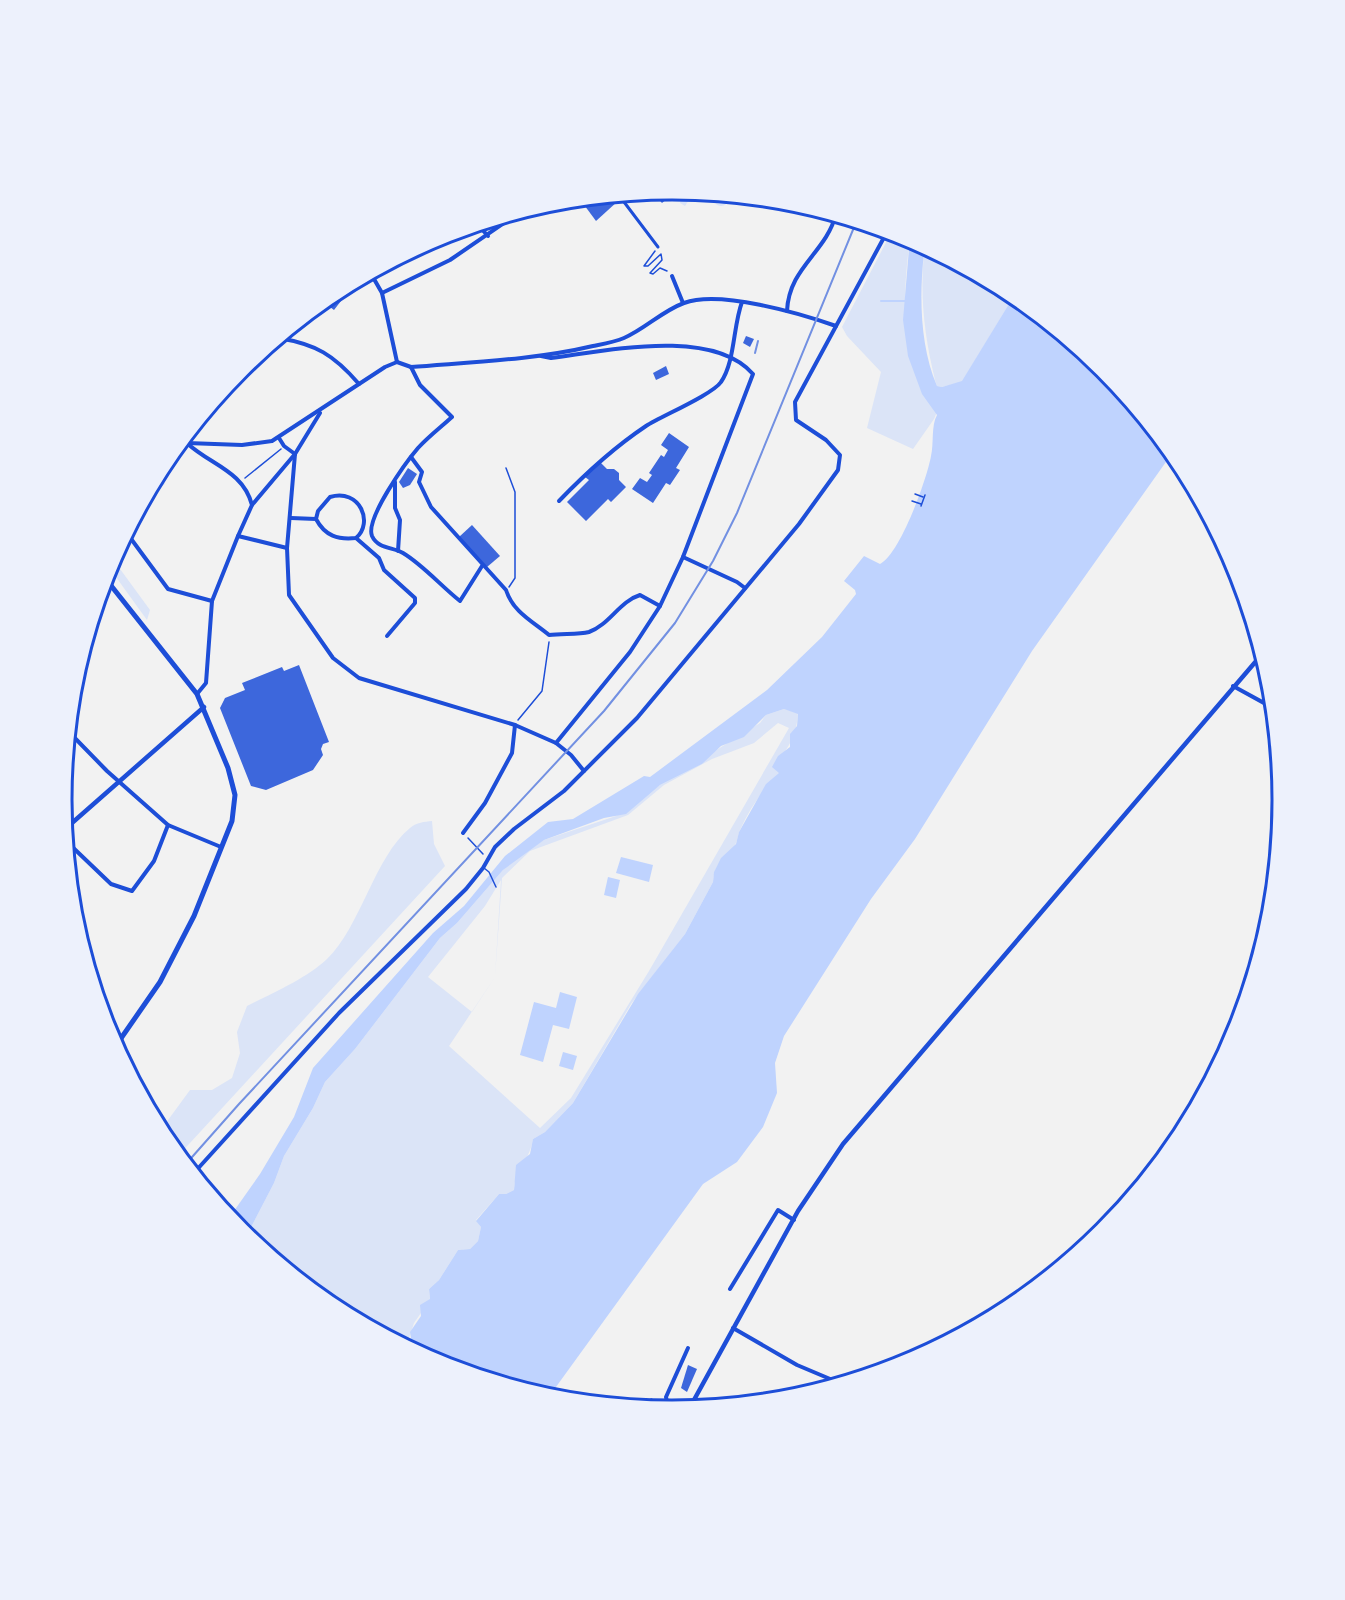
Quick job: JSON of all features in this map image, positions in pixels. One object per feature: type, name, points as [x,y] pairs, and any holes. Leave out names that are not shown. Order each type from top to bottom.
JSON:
[{"type":"main road","points":[[112,587],[197,694],[204,706],[234,788],[234,815],[194,916],[160,982],[121,1038]]},
{"type":"street","points":[[624,202],[658,247]]},
{"type":"street","points":[[787,311],[793,282],[825,239],[833,221]]},
{"type":"street","points":[[382,293],[450,260],[506,223]]},
{"type":"street","points":[[482,230],[488,236]]},
{"type":"street","points":[[198,1168],[339,1013],[466,889],[483,868],[487,858],[514,829],[556,798],[637,718],[835,476],[840,455],[826,440],[796,420],[795,402],[884,238]]},
{"type":"street","points":[[672,276],[683,303]]},
{"type":"street","points":[[374,279],[382,293],[397,362]]},
{"type":"street","points":[[189,443],[242,445],[279,438],[358,384],[397,362],[411,367],[537,355],[623,339],[683,303],[702,300],[742,302],[787,311],[836,326]]},
{"type":"street","points":[[559,501],[598,460],[668,412],[717,388],[724,379],[742,302]]},
{"type":"street","points":[[288,340],[308,343],[341,363],[358,384]]},
{"type":"street","points":[[537,355],[552,358],[623,349],[694,346],[730,357],[747,367],[753,374],[683,557],[660,606],[630,652],[556,743]]},
{"type":"street","points":[[411,367],[420,385],[452,417],[411,457],[370,527],[372,537],[383,547],[398,551],[460,601],[482,566]]},
{"type":"street","points":[[197,694],[206,683],[212,601],[238,536],[252,506],[295,454],[322,410]]},
{"type":"street","points":[[279,438],[284,446],[295,454]]},
{"type":"street","points":[[189,444],[198,453],[220,463],[240,481],[249,495],[252,506]]},
{"type":"street","points":[[295,454],[287,548],[289,595],[333,658],[359,678],[515,725],[556,743],[572,755],[584,771]]},
{"type":"street","points":[[411,457],[422,472],[419,482],[431,507],[506,590],[510,604],[549,635],[589,632],[631,598],[640,595],[660,606]]},
{"type":"street","points":[[395,481],[395,508],[400,520],[398,551]]},
{"type":"street","points":[[356,538],[362,530],[362,509],[352,498],[341,495],[330,497],[318,511],[316,519],[320,527],[338,539],[356,538],[379,558],[384,570],[415,598],[415,603],[387,636]]},
{"type":"street","points":[[291,518],[316,519]]},
{"type":"street","points":[[238,536],[287,548]]},
{"type":"street","points":[[132,540],[168,589],[212,601]]},
{"type":"street","points":[[683,557],[745,588]]},
{"type":"street","points":[[694,1399],[794,1220],[843,1144],[1256,660]]},
{"type":"street","points":[[1232,686],[1265,703]]},
{"type":"street","points":[[73,822],[204,706]]},
{"type":"street","points":[[463,833],[485,802],[512,753],[515,725]]},
{"type":"street","points":[[75,738],[118,782],[168,825],[221,847]]},
{"type":"street","points":[[74,849],[111,884],[132,891],[154,861],[168,825]]},
{"type":"street","points":[[730,1289],[778,1210],[794,1220]]},
{"type":"street","points":[[732,1328],[797,1365],[831,1379]]},
{"type":"street","points":[[667,1400],[688,1348]]},
{"type":"lane","points":[[483,868],[489,872],[496,887]]},
{"type":"path","points":[[658,247],[644,266],[648,266],[661,254],[662,260],[650,273],[653,274],[662,268],[672,276]]},
{"type":"path","points":[[240,481],[284,446]]},
{"type":"path","points":[[506,468],[515,492],[514,578],[506,590]]},
{"type":"path","points":[[912,501],[921,505],[924,496],[915,494]]},
{"type":"path","points":[[515,725],[542,691],[549,660],[549,635]]},
{"type":"path","points":[[463,833],[487,858]]},
{"type":"shaded area","points":[[681,200],[689,200],[685,206],[680,203]]},
{"type":"shaded area","points":[[715,201],[727,203],[721,206]]},
{"type":"shaded area","points":[[888,239],[909,248],[905,305],[909,351],[924,393],[937,412],[913,449],[867,428],[881,372],[847,336],[842,327]]},
{"type":"shaded area","points":[[924,255],[938,261],[1009,303],[962,382],[942,387],[937,386],[935,380],[925,330]]},
{"type":"shaded area","points":[[119,568],[150,610],[147,620],[116,576]]},
{"type":"shaded area","points":[[784,709],[798,713],[793,738],[779,759],[780,773],[753,807],[733,848],[716,868],[713,882],[685,934],[631,1004],[573,1103],[545,1132],[533,1139],[529,1153],[516,1178],[514,1190],[506,1194],[499,1194],[476,1220],[481,1227],[478,1241],[470,1249],[458,1250],[439,1280],[429,1289],[430,1300],[414,1323],[408,1340],[339,1299],[307,1276],[251,1228],[274,1183],[284,1156],[313,1108],[325,1082],[355,1049],[440,938],[457,923],[503,870],[524,852],[544,840],[616,816],[660,785],[702,764],[710,754],[760,723],[766,715]],"holes":[[[778,723],[789,728],[649,971],[571,1098],[540,1128],[449,1046],[472,1012],[428,977],[485,906],[501,880],[495,977],[502,878],[530,851],[628,815],[664,785],[712,759],[754,743]]]},
{"type":"shaded area","points":[[432,821],[434,844],[445,866],[184,1149],[166,1123],[190,1090],[212,1090],[232,1078],[240,1053],[237,1032],[247,1006],[299,979],[327,959],[339,946],[387,856],[398,840],[410,828]]},
{"type":"water","points":[[909,248],[924,255],[922,317],[927,353],[937,386],[942,387],[962,381],[1009,303],[1038,324],[1097,375],[1149,434],[1168,460],[1032,651],[915,839],[871,899],[784,1036],[775,1063],[777,1093],[763,1127],[737,1162],[703,1184],[555,1389],[479,1369],[410,1340],[410,1332],[421,1316],[420,1305],[430,1299],[429,1289],[439,1280],[458,1250],[470,1249],[478,1241],[481,1227],[476,1221],[499,1194],[506,1194],[514,1190],[516,1165],[530,1154],[533,1139],[545,1132],[573,1103],[638,994],[685,934],[713,882],[714,872],[721,858],[736,844],[739,832],[766,784],[779,773],[772,767],[778,756],[790,747],[790,734],[797,726],[798,714],[784,709],[766,715],[744,737],[721,746],[702,764],[660,785],[626,814],[604,818],[544,840],[503,870],[457,923],[440,938],[355,1049],[325,1082],[313,1108],[284,1156],[274,1183],[251,1228],[234,1210],[260,1174],[294,1117],[313,1068],[433,933],[464,906],[505,856],[548,822],[573,819],[644,776],[650,777],[767,690],[822,637],[856,594],[855,590],[844,581],[864,556],[880,564],[888,557],[912,515],[924,481],[931,456],[937,415],[922,394],[908,356],[903,320]]},
{"type":"water","points":[[621,857],[653,865],[649,882],[616,873]]},
{"type":"water","points":[[608,877],[620,880],[616,898],[604,895]]},
{"type":"water","points":[[560,992],[577,997],[569,1029],[553,1025],[543,1062],[520,1055],[534,1002],[556,1008]]},
{"type":"water","points":[[563,1052],[577,1056],[573,1070],[559,1066]]},
{"type":"building","points":[[616,203],[596,221],[585,206]]},
{"type":"building","points":[[343,299],[334,310],[330,307]]},
{"type":"building","points":[[746,336],[754,339],[750,347],[743,343]]},
{"type":"building","points":[[666,366],[669,374],[656,380],[653,373]]},
{"type":"building","points":[[669,433],[689,447],[676,468],[680,470],[670,485],[666,483],[653,503],[632,489],[640,478],[647,482],[652,475],[649,473],[661,455],[664,457],[668,450],[661,445]]},
{"type":"building","points":[[600,462],[607,469],[614,469],[619,473],[619,480],[626,487],[611,502],[608,499],[586,521],[567,502],[589,480],[585,477]]},
{"type":"building","points":[[408,468],[417,474],[410,485],[403,488],[399,482]]},
{"type":"building","points":[[472,525],[500,556],[487,567],[459,537]]},
{"type":"building","points":[[299,665],[329,742],[323,744],[321,749],[323,755],[313,770],[266,790],[251,786],[220,708],[225,698],[245,690],[242,683],[282,667],[284,671]]},
{"type":"building","points":[[688,1365],[697,1369],[687,1392],[681,1388]]},
{"type":"waterway","points":[[881,301],[906,301]]},
{"type":"railway","points":[[191,1159],[604,711],[675,623],[713,561],[737,513],[854,228]]},
{"type":"railway","points":[[755,353],[758,341]]}]
